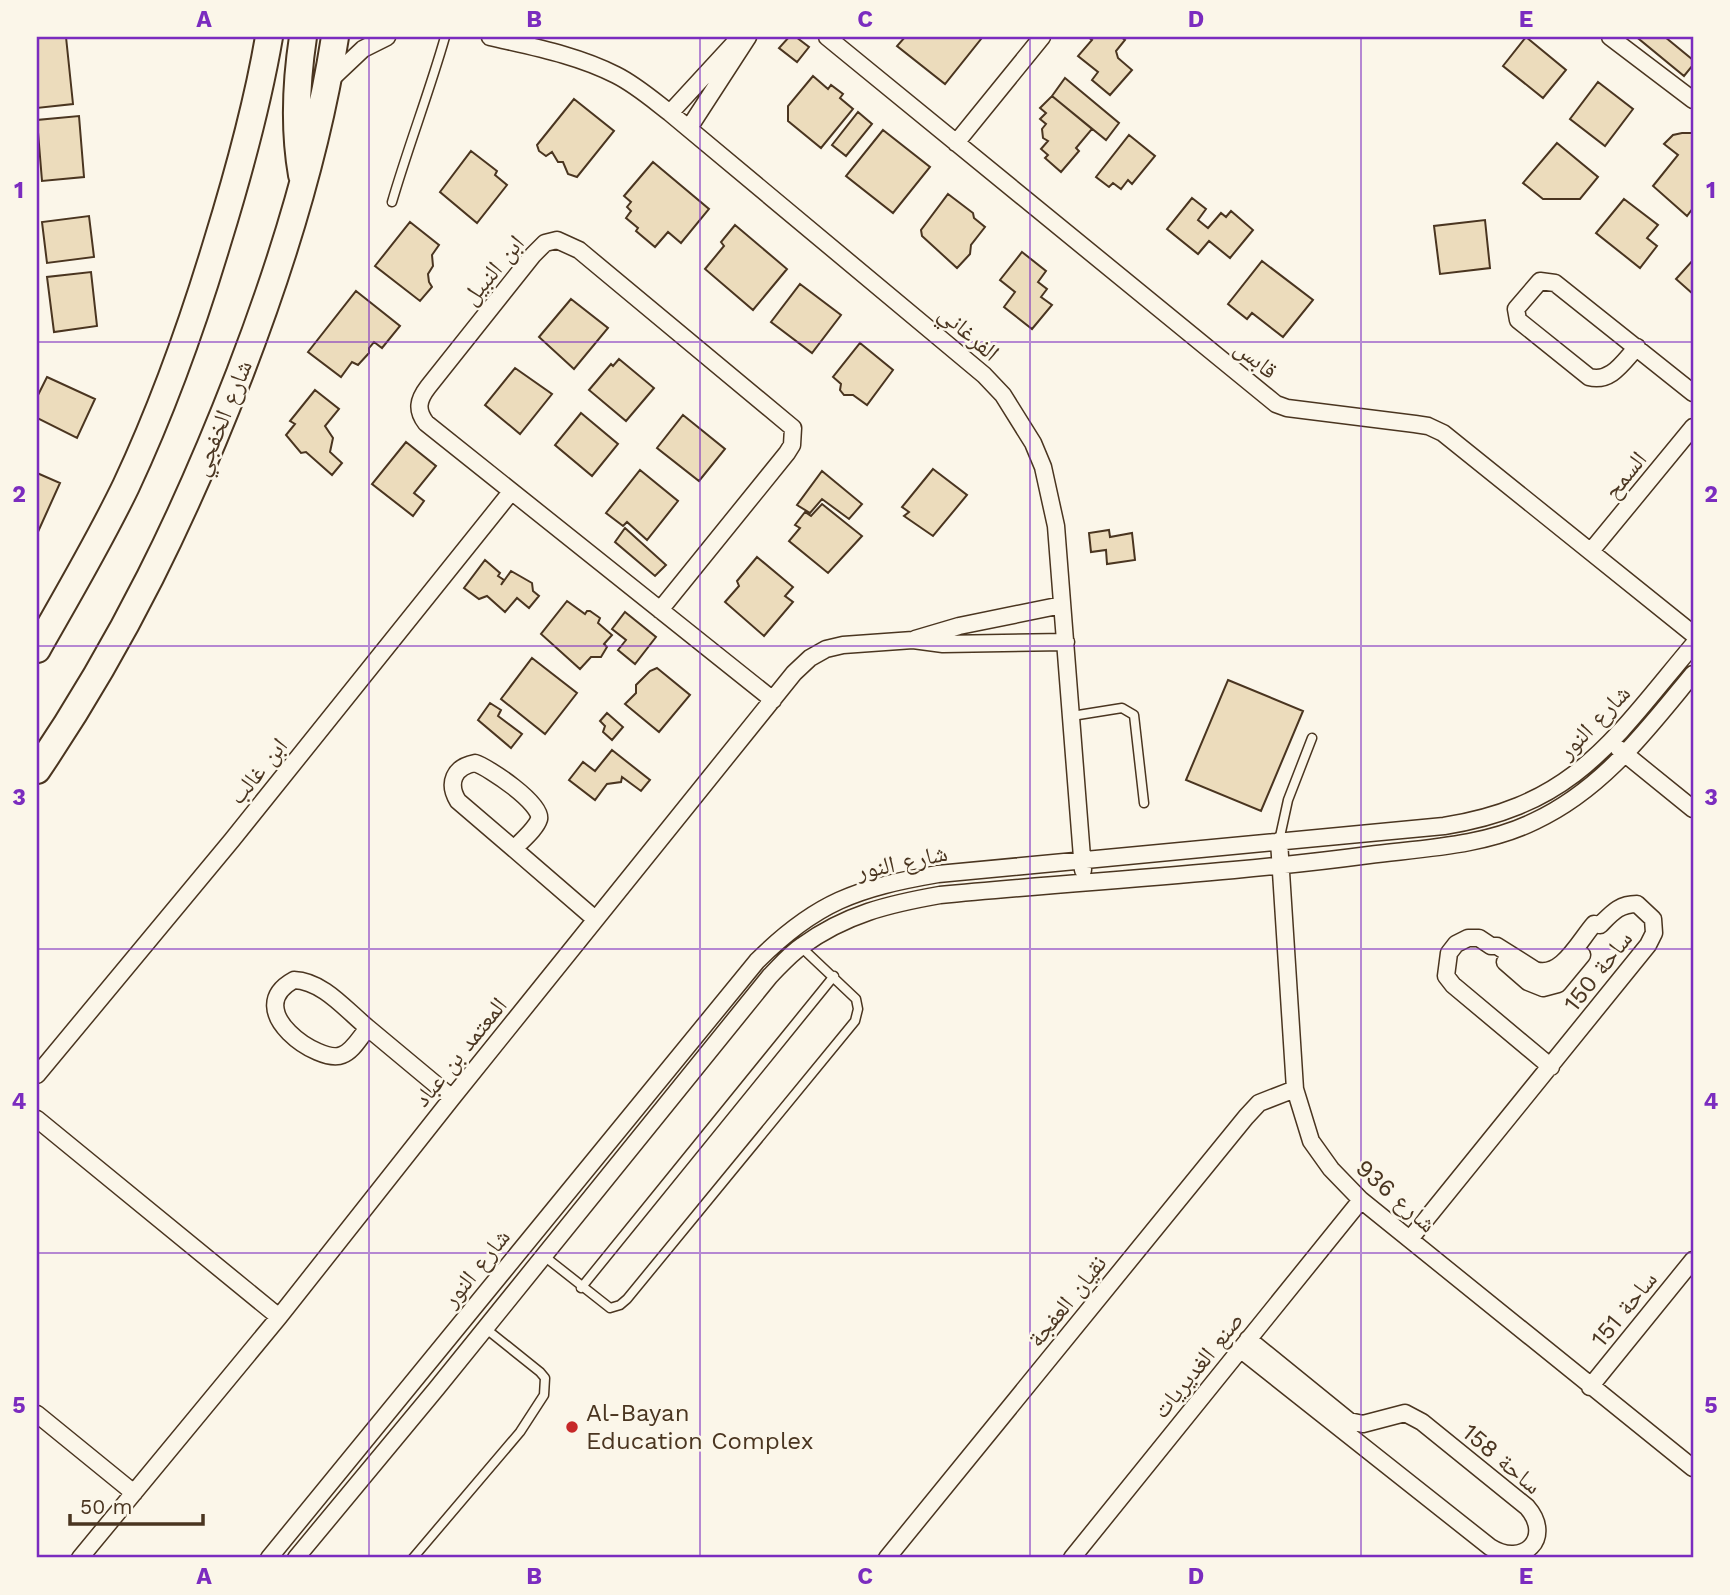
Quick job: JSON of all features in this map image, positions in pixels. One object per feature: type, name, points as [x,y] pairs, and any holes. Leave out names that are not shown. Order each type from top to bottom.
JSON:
[{"type":"highway","points":[[37,649],[125,488],[166,396],[233,191],[259,94],[269,37]]},
{"type":"highway","points":[[303,37],[296,139],[304,187]]},
{"type":"highway","name":"شارع الخفجي","points":[[37,770],[67,726],[124,629],[181,517],[264,310],[304,187],[328,82],[335,37]]},
{"type":"street","points":[[328,82],[363,49],[387,37]]},
{"type":"street","name":"الفرغاني","points":[[490,37],[554,51],[619,76],[689,128],[955,349],[1003,395],[1023,425],[1043,467],[1056,526],[1085,883]]},
{"type":"street","points":[[670,113],[740,37]]},
{"type":"street","points":[[689,128],[748,37]]},
{"type":"street","name":"قابس","points":[[827,37],[1276,404],[1287,408],[1415,424],[1436,430],[1452,439],[1693,634]]},
{"type":"street","points":[[956,144],[1042,37]]},
{"type":"street","points":[[1610,37],[1693,100]]},
{"type":"street","name":"ابن النبيل","points":[[660,610],[787,453],[792,445],[793,428],[579,250],[556,240],[545,243],[421,396],[418,406],[420,414],[426,423],[512,492],[660,610],[773,700]]},
{"type":"street","points":[[1637,347],[1607,377],[1589,377],[1518,320],[1516,309],[1536,284],[1549,281],[1559,286],[1637,347],[1693,393]]},
{"type":"street","name":"السمح","points":[[1591,551],[1693,427]]},
{"type":"street","name":"ابن غالب","points":[[37,1075],[232,840],[512,492]]},
{"type":"street","name":"المعتمد بن عباد","points":[[80,1558],[279,1317],[595,919],[810,658],[826,649],[843,645],[913,639],[959,626],[1062,605]]},
{"type":"street","name":"المعتمد بن عباد","points":[[913,639],[953,644],[1066,642]]},
{"type":"street","name":"شارع النور","points":[[269,1558],[757,961],[784,934],[818,910],[850,895],[888,883],[938,874],[1444,826],[1500,814],[1548,793],[1588,765],[1611,743],[1693,645]]},
{"type":"street","name":"شارع النور","points":[[296,1558],[542,1259],[769,976],[801,947],[859,914],[892,903],[940,895],[1279,867],[1464,843],[1508,832],[1562,807],[1591,786],[1626,755],[1693,674]]},
{"type":"street","points":[[1611,743],[1693,809]]},
{"type":"street","points":[[514,849],[539,819],[536,806],[485,766],[475,763],[464,765],[456,772],[452,782],[452,792],[458,801],[595,919]]},
{"type":"street","name":"شارع 936","points":[[1279,841],[1295,1089],[1311,1141],[1331,1169],[1361,1200],[1693,1468]]},
{"type":"street","name":"ساحة 150","points":[[1410,1239],[1551,1067],[1639,958],[1654,933],[1653,919],[1637,904],[1625,904],[1615,909],[1600,925],[1601,929],[1572,967],[1558,984],[1551,988],[1528,982],[1479,937],[1468,937],[1456,944],[1449,953],[1446,976],[1453,985],[1551,1067]]},
{"type":"street","points":[[368,1028],[343,1055],[326,1055],[284,1028],[274,1006],[284,985],[294,980],[307,980],[317,985],[452,1098]]},
{"type":"street","name":"نقيان العفجة","points":[[887,1558],[1246,1116],[1259,1103],[1295,1089]]},
{"type":"street","points":[[37,1119],[279,1317]]},
{"type":"street","name":"صنع الغديريات","points":[[1074,1557],[1361,1200]]},
{"type":"street","points":[[522,1248],[542,1259]]},
{"type":"street","name":"ساحة 151","points":[[1590,1387],[1693,1260]]},
{"type":"street","name":"ساحة 158","points":[[1244,1344],[1349,1421],[1363,1424],[1405,1413],[1422,1422],[1527,1507],[1538,1524],[1538,1534],[1533,1543],[1524,1552],[1513,1556],[1501,1554],[1377,1458],[1244,1344]]},
{"type":"street","points":[[37,1414],[134,1493]]},
{"type":"street","points":[[1377,1458],[1375,1436],[1378,1421]]},
{"type":"lane","points":[[391,202],[430,91],[444,37]]},
{"type":"lane","points":[[1072,716],[1122,708],[1134,715],[1144,803]]},
{"type":"lane","points":[[1279,841],[1288,800],[1312,738]]},
{"type":"lane","points":[[542,1259],[610,1308],[620,1306],[855,1021],[858,1009],[856,999],[801,947]]},
{"type":"lane","points":[[581,1288],[834,976]]},
{"type":"lane","points":[[413,1558],[500,1458],[534,1413],[544,1395],[545,1378],[485,1328]]},
{"type":"building","points":[[66,37],[73,104],[37,108],[37,38]]},
{"type":"building","points":[[789,37],[796,37],[809,47],[797,62],[779,48]]},
{"type":"building","points":[[905,37],[981,39],[945,84],[897,46]]},
{"type":"building","points":[[1088,37],[1121,37],[1125,40],[1116,51],[1118,58],[1132,70],[1110,95],[1092,80],[1098,72],[1078,56],[1092,40]]},
{"type":"building","points":[[1526,37],[1566,70],[1543,98],[1503,66]]},
{"type":"building","points":[[1665,37],[1693,60],[1693,65],[1684,76],[1639,39]]},
{"type":"building","points":[[813,76],[828,89],[831,85],[843,94],[840,98],[853,109],[821,148],[788,121],[788,106]]},
{"type":"building","points":[[1065,78],[1119,123],[1106,140],[1052,96]]},
{"type":"building","points":[[1598,82],[1633,109],[1605,146],[1570,119]]},
{"type":"building","points":[[1052,96],[1092,129],[1076,148],[1079,151],[1061,172],[1045,158],[1048,155],[1041,149],[1048,141],[1043,138],[1042,129],[1046,124],[1040,119],[1046,113],[1040,108]]},
{"type":"building","points":[[574,99],[614,131],[577,177],[568,174],[563,162],[558,162],[552,152],[546,156],[539,151],[537,145]]},
{"type":"building","points":[[858,112],[872,124],[846,156],[832,145]]},
{"type":"building","points":[[79,116],[84,177],[42,181],[37,120]]},
{"type":"building","points":[[883,130],[930,167],[893,213],[846,176]]},
{"type":"building","points":[[1693,133],[1693,208],[1687,216],[1653,186],[1678,155],[1664,144],[1673,135]]},
{"type":"building","points":[[1129,135],[1155,156],[1132,184],[1128,180],[1121,189],[1113,183],[1109,187],[1096,177]]},
{"type":"building","points":[[1557,143],[1598,177],[1580,199],[1543,199],[1523,183]]},
{"type":"building","points":[[471,151],[497,171],[495,175],[507,185],[477,223],[440,192]]},
{"type":"building","points":[[653,162],[709,209],[681,243],[668,232],[655,247],[636,231],[638,228],[626,218],[631,211],[627,207],[631,202],[624,196]]},
{"type":"building","points":[[948,194],[973,213],[974,218],[985,227],[971,245],[970,254],[957,268],[922,236],[921,230]]},
{"type":"building","points":[[1192,198],[1206,209],[1198,220],[1208,228],[1221,213],[1226,217],[1231,211],[1253,230],[1230,258],[1209,241],[1198,254],[1167,229]]},
{"type":"building","points":[[1624,199],[1658,225],[1647,238],[1657,246],[1640,268],[1596,233]]},
{"type":"building","points":[[89,216],[94,257],[47,263],[42,222]]},
{"type":"building","points":[[1485,220],[1490,268],[1440,274],[1434,226]]},
{"type":"building","points":[[410,222],[439,245],[432,255],[433,266],[428,274],[432,287],[420,301],[375,266]]},
{"type":"building","points":[[735,225],[787,269],[753,310],[705,269],[724,246],[721,242]]},
{"type":"building","points":[[1022,252],[1046,271],[1038,282],[1047,289],[1041,297],[1052,305],[1032,329],[1004,307],[1015,292],[1000,280]]},
{"type":"building","points":[[1693,260],[1693,294],[1676,279]]},
{"type":"building","points":[[1262,261],[1313,300],[1283,337],[1252,313],[1247,319],[1228,304]]},
{"type":"building","points":[[91,272],[97,326],[54,332],[47,277]]},
{"type":"building","points":[[800,284],[841,315],[812,353],[771,322]]},
{"type":"building","points":[[356,291],[400,326],[382,348],[374,342],[369,353],[358,365],[352,362],[341,377],[308,352]]},
{"type":"building","points":[[571,299],[608,328],[574,369],[539,337]]},
{"type":"building","points":[[860,343],[893,370],[867,405],[853,395],[844,395],[840,390],[841,384],[833,377]]},
{"type":"building","points":[[619,359],[654,388],[626,421],[589,390],[611,364],[613,366]]},
{"type":"building","points":[[515,368],[552,394],[520,434],[485,405]]},
{"type":"building","points":[[47,377],[95,399],[77,438],[37,418],[37,397]]},
{"type":"building","points":[[315,390],[339,409],[325,426],[333,438],[330,452],[342,463],[332,475],[306,452],[301,453],[286,435],[295,424],[290,421]]},
{"type":"building","points":[[581,413],[618,444],[592,476],[555,445]]},
{"type":"building","points":[[683,415],[725,449],[699,481],[657,448]]},
{"type":"building","points":[[406,442],[436,466],[414,493],[424,501],[413,516],[372,484]]},
{"type":"building","points":[[933,469],[967,495],[933,536],[904,516],[909,512],[902,507]]},
{"type":"building","points":[[640,470],[678,501],[647,540],[627,522],[623,526],[606,513]]},
{"type":"building","points":[[822,471],[862,504],[849,519],[822,499],[810,513],[797,505]]},
{"type":"building","points":[[37,473],[60,483],[37,534]]},
{"type":"building","points":[[822,504],[862,536],[828,573],[789,541],[800,528],[795,525],[805,512],[811,516]]},
{"type":"building","points":[[625,528],[666,565],[655,576],[615,542]]},
{"type":"building","points":[[1109,530],[1110,537],[1132,533],[1135,560],[1107,564],[1106,550],[1091,552],[1089,533]]},
{"type":"building","points":[[757,557],[793,587],[785,596],[793,602],[764,636],[725,602],[739,586],[737,581]]},
{"type":"building","points":[[485,560],[500,573],[498,576],[504,580],[501,585],[511,571],[532,583],[533,591],[539,596],[529,608],[517,598],[505,612],[487,596],[479,599],[464,588]]},
{"type":"building","points":[[567,601],[585,614],[590,611],[600,618],[598,623],[612,635],[604,644],[607,647],[601,657],[591,657],[580,669],[541,634]]},
{"type":"building","points":[[625,612],[656,637],[635,664],[618,650],[626,640],[612,629]]},
{"type":"building","points":[[532,658],[577,693],[545,734],[501,699]]},
{"type":"building","points":[[657,668],[690,695],[659,732],[625,704],[636,693],[636,685]]},
{"type":"building","points":[[1228,680],[1303,711],[1261,811],[1186,780]]},
{"type":"building","points":[[490,703],[501,710],[498,716],[522,734],[511,748],[478,720]]},
{"type":"building","points":[[607,713],[623,727],[612,740],[603,732],[605,726],[600,721]]},
{"type":"building","points":[[612,750],[650,780],[641,791],[622,777],[621,782],[607,784],[595,800],[569,780],[583,762],[595,771]]},
{"type":"place","name":"Al-Bayan Education Complex","points":[[572,1427]]}]
